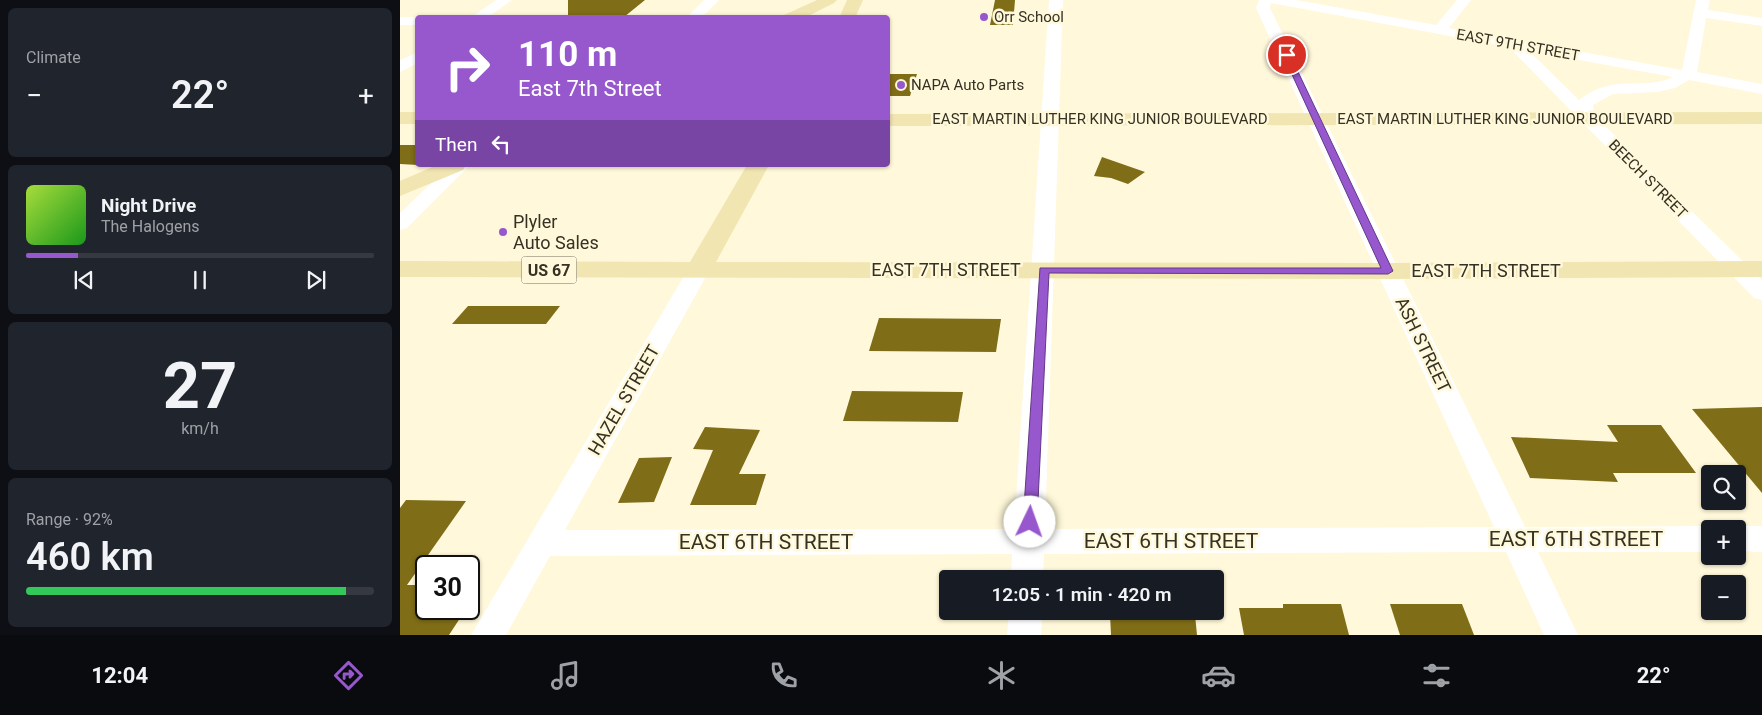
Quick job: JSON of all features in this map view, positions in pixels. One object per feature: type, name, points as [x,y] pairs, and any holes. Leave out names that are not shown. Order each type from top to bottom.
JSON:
[{"type":"main road","points":[[796,15],[829,0]]},
{"type":"main road","points":[[848,15],[855,0]]},
{"type":"main road","points":[[400,118],[415,118]]},
{"type":"main road","name":"EAST MARTIN LUTHER KING JUNIOR BOULEVARD","points":[[890,120],[1762,118]]},
{"type":"main road","points":[[400,189],[450,167]]},
{"type":"main road","name":"HAZEL STREET","points":[[698,271],[757,167]]},
{"type":"main road","name":"EAST 7TH STREET","points":[[400,269],[1388,271],[1751,269]]},
{"type":"street","points":[[482,15],[505,0]]},
{"type":"street","points":[[696,15],[712,0]]},
{"type":"street","points":[[1027,570],[1056,0]]},
{"type":"street","name":"ASH STREET","points":[[1266,0],[1263,8],[1318,119],[1560,635]]},
{"type":"street","name":"EAST 9TH STREET","points":[[1274,0],[1762,89]]},
{"type":"street","points":[[1440,30],[1464,0]]},
{"type":"street","points":[[1586,119],[1585,103],[1594,95],[1613,88],[1677,82],[1688,76],[1702,6],[1762,22]]},
{"type":"street","points":[[400,21],[415,22]]},
{"type":"street","name":"BEECH STREET","points":[[1514,44],[1586,119],[1751,269],[1762,293]]},
{"type":"street","points":[[400,67],[415,58]]},
{"type":"street","points":[[400,224],[459,167]]},
{"type":"street","name":"HAZEL STREET","points":[[488,635],[698,271]]},
{"type":"street","points":[[1746,539],[1762,538]]},
{"type":"street","name":"EAST 6TH STREET","points":[[542,544],[1701,539]]},
{"type":"street","points":[[1024,635],[1025,620]]},
{"type":"building","points":[[568,0],[645,0],[626,15],[568,15]]},
{"type":"building","points":[[995,0],[1015,0],[1013,25],[990,25]]},
{"type":"building","name":"NAPA Auto Parts","points":[[890,74],[917,74],[910,96],[890,96]]},
{"type":"building","points":[[400,145],[415,145],[415,165],[400,164]]},
{"type":"building","points":[[1102,157],[1145,172],[1128,184],[1111,178],[1094,176]]},
{"type":"building","points":[[468,306],[560,306],[546,324],[452,324]]},
{"type":"building","points":[[879,318],[1001,319],[996,352],[869,351]]},
{"type":"building","points":[[852,391],[963,392],[958,422],[843,421]]},
{"type":"building","points":[[1762,407],[1762,493],[1746,474],[1746,465],[1739,465],[1692,409]]},
{"type":"building","points":[[1607,425],[1661,425],[1696,473],[1613,473],[1618,482],[1530,478],[1511,437],[1618,442]]},
{"type":"building","points":[[705,427],[760,430],[739,474],[766,474],[756,505],[690,505],[713,450],[693,449]]},
{"type":"building","points":[[672,457],[654,502],[618,503],[639,458]]},
{"type":"building","points":[[406,500],[466,501],[428,555],[415,555],[415,574],[407,585],[415,585],[415,620],[459,620],[449,635],[400,635],[400,508]]},
{"type":"building","points":[[1283,604],[1341,604],[1349,635],[1244,635],[1239,608],[1283,608]]},
{"type":"building","points":[[1390,604],[1462,604],[1474,635],[1400,635]]},
{"type":"building","points":[[1110,620],[1196,620],[1197,635],[1111,635]]},
{"type":"place","name":"Orr School","points":[[984,17]]},
{"type":"place","name":"NAPA Auto Parts","points":[[901,85]]},
{"type":"place","name":"Plyler Auto Sales","points":[[503,232]]},
{"type":"route","points":[[1030,522],[1043,270],[1388,271],[1287,55]]}]
